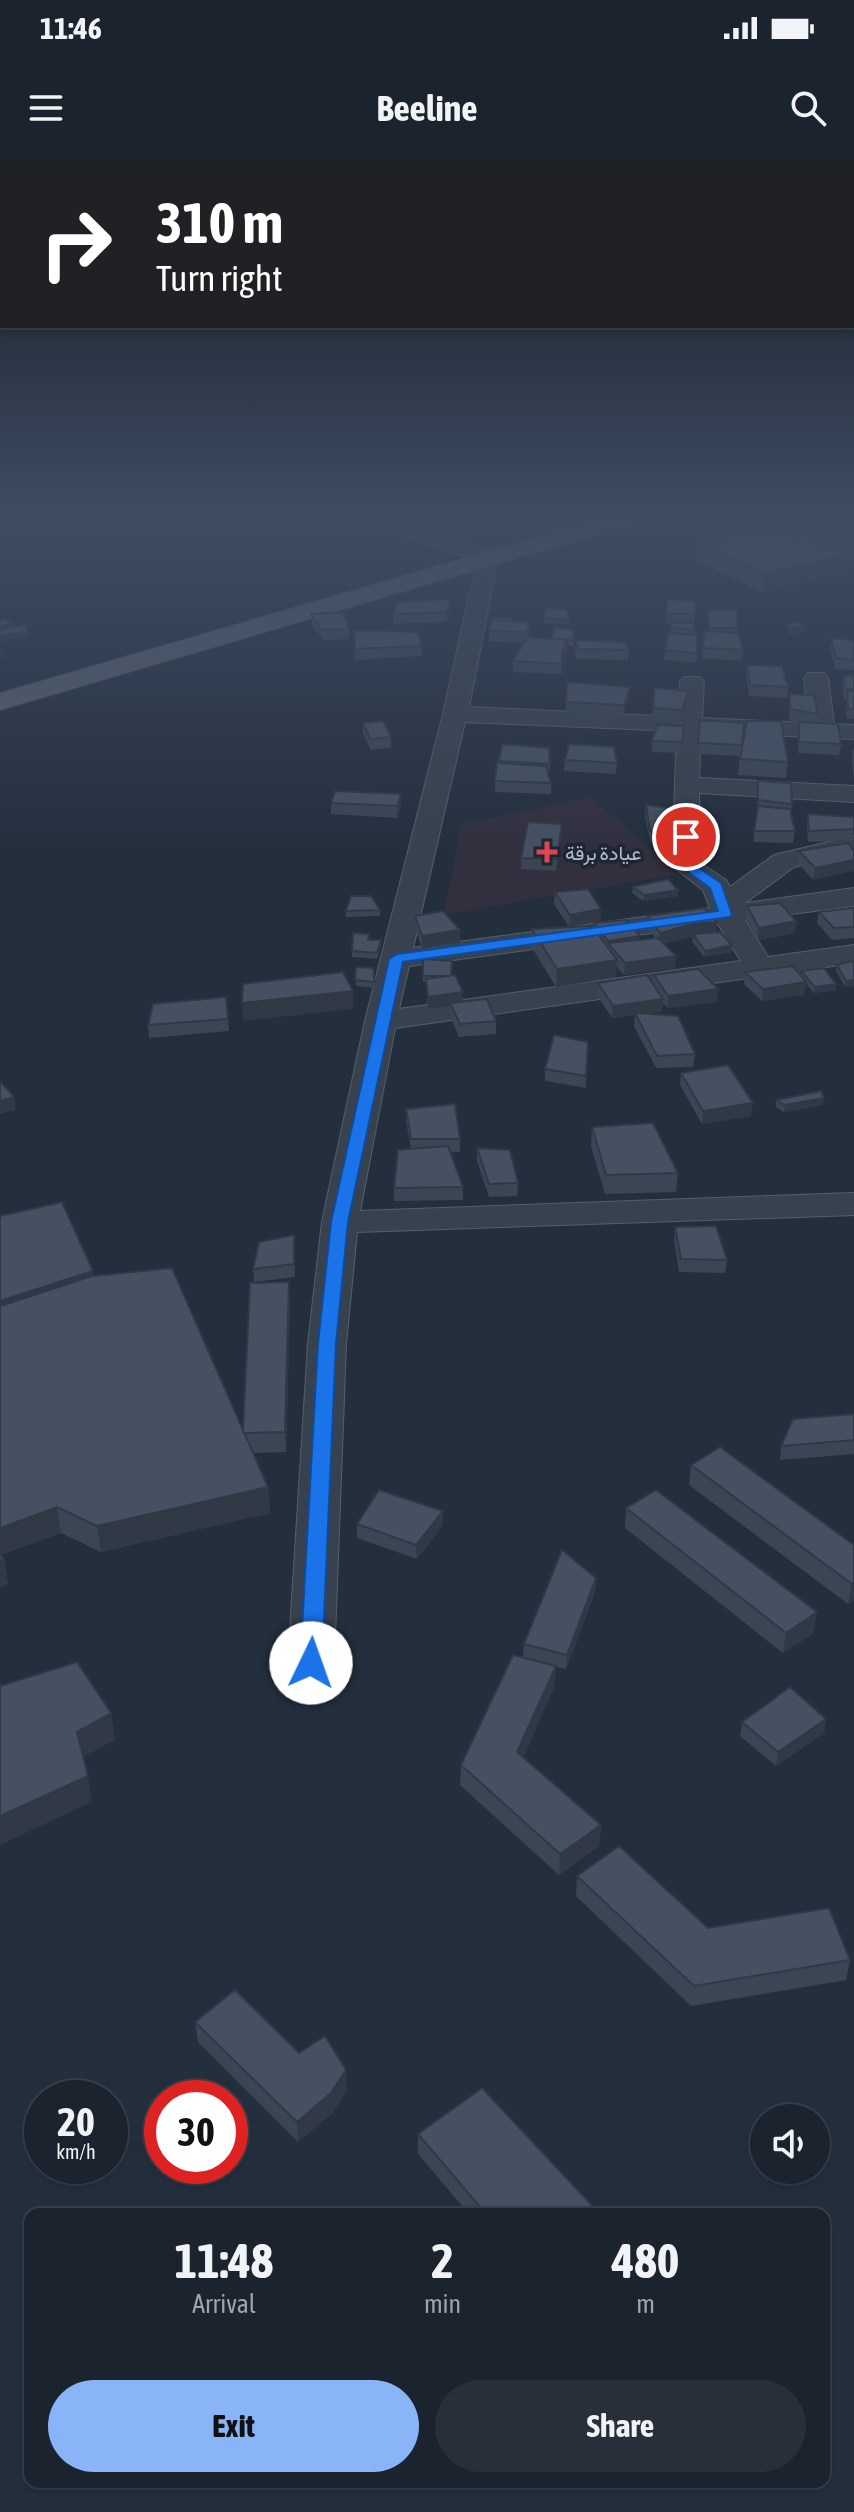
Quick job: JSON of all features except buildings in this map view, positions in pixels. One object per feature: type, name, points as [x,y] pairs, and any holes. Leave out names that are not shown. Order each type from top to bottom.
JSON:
[{"type":"main road","points":[[0,702],[245,630]]},
{"type":"street","points":[[311,1663],[327,1344],[340,1222],[381,1021],[473,630]]},
{"type":"street","points":[[816,678],[822,730]]},
{"type":"street","points":[[692,682],[686,785],[686,866],[712,881],[724,910],[761,969]]},
{"type":"street","points":[[455,714],[854,732]]},
{"type":"street","points":[[686,785],[854,794]]},
{"type":"street","points":[[724,910],[784,861],[854,844]]},
{"type":"street","points":[[397,959],[724,910],[854,897]]},
{"type":"street","points":[[381,1021],[854,954]]},
{"type":"street","points":[[340,1222],[854,1204]]},
{"type":"shaded area","points":[[591,797],[679,874],[444,915],[461,824]]},
{"type":"place","name":"عيادة برقة","points":[[547,852]]},
{"type":"route","points":[[311,1663],[327,1344],[340,1222],[381,1021],[397,959],[726,914],[712,881],[686,866],[686,837]]}]
